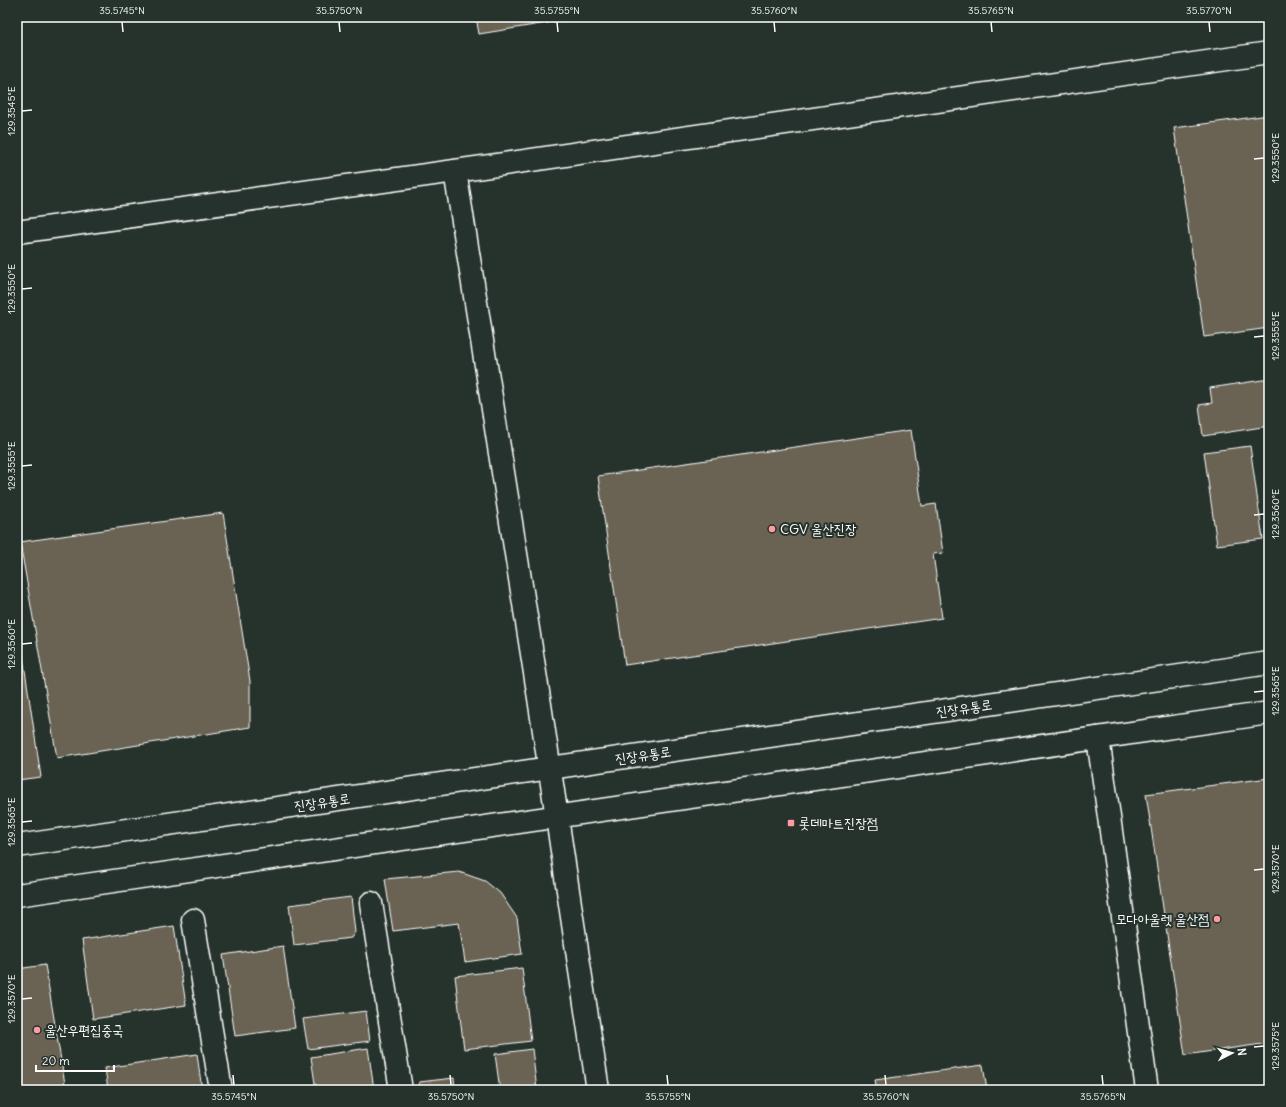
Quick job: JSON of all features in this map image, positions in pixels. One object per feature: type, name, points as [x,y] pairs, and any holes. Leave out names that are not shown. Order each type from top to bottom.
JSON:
[{"type":"street","points":[[17,232],[456,171],[1269,53]]},
{"type":"street","points":[[456,171],[539,698],[598,1090]]},
{"type":"street","name":"진장유통로","points":[[17,846],[1269,663]]},
{"type":"street","points":[[17,895],[1269,713]]},
{"type":"street","points":[[1098,738],[1148,1090]]},
{"type":"street","points":[[371,903],[401,1090]]},
{"type":"street","points":[[193,920],[221,1090]]},
{"type":"building","points":[[476,17],[584,17],[479,34]]},
{"type":"building","points":[[1269,115],[1269,328],[1204,337],[1174,128]]},
{"type":"building","points":[[1269,379],[1269,426],[1203,436],[1199,405],[1212,403],[1210,388]]},
{"type":"building","name":"CGV 울산진장","points":[[911,430],[922,506],[936,504],[943,553],[933,554],[942,618],[625,665],[598,476]]},
{"type":"building","points":[[1250,446],[1263,539],[1217,545],[1204,452]]},
{"type":"building","points":[[223,513],[250,681],[250,727],[57,758],[20,542]]},
{"type":"building","points":[[17,617],[41,777],[17,780]]},
{"type":"building","name":"모다아울렛 울산점","points":[[1269,778],[1269,1043],[1185,1055],[1146,794]]},
{"type":"building","points":[[459,872],[485,881],[500,893],[517,918],[522,954],[465,962],[459,923],[393,931],[385,879]]},
{"type":"building","points":[[351,897],[355,932],[351,938],[294,945],[289,905]]},
{"type":"building","points":[[174,926],[186,1005],[93,1019],[82,940]]},
{"type":"building","points":[[283,946],[295,1028],[235,1036],[223,955]]},
{"type":"building","name":"울산우편집중국","points":[[45,965],[66,1090],[17,1090],[17,969]]},
{"type":"building","points":[[522,968],[531,1041],[464,1049],[455,976]]},
{"type":"building","points":[[366,1011],[370,1041],[308,1049],[303,1019]]},
{"type":"building","points":[[368,1048],[374,1090],[316,1090],[311,1057]]},
{"type":"building","points":[[532,1049],[537,1090],[500,1090],[495,1054]]},
{"type":"building","points":[[197,1054],[202,1090],[108,1090],[105,1068]]},
{"type":"building","points":[[983,1065],[987,1090],[877,1090],[875,1080]]},
{"type":"building","points":[[454,1078],[455,1090],[420,1090],[419,1082]]},
{"type":"place","name":"CGV 울산진장","points":[[772,529]]},
{"type":"place","name":"롯데마트진장점","points":[[791,823]]},
{"type":"place","name":"모다아울렛 울산점","points":[[1217,919]]},
{"type":"place","name":"울산우편집중국","points":[[37,1030]]}]
